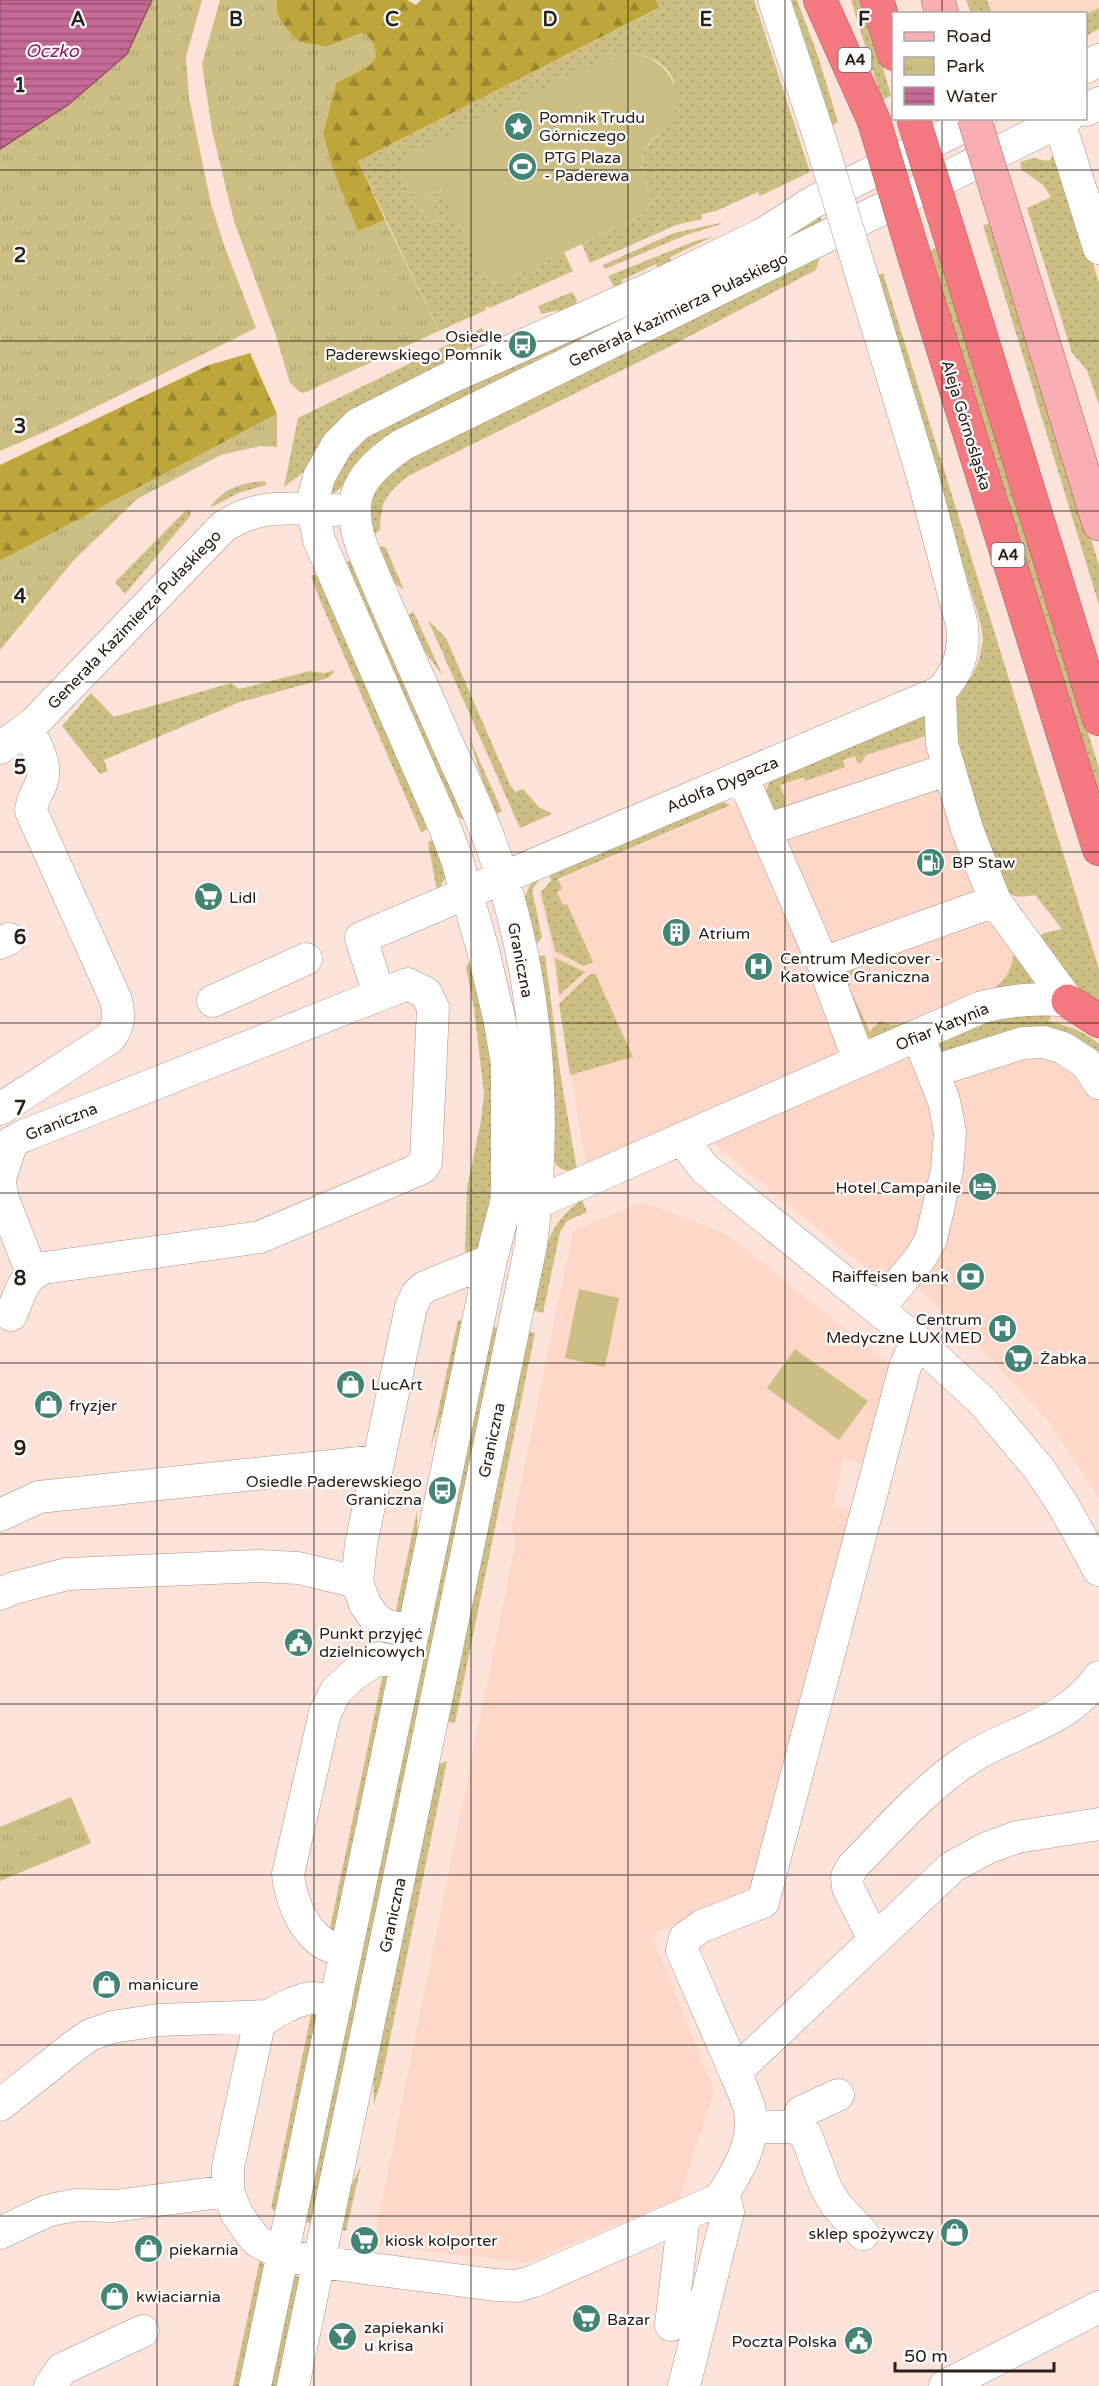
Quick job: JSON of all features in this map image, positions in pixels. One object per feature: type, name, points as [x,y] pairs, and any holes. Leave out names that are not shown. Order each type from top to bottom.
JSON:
[{"type":"highway","points":[[819,0],[874,121]]},
{"type":"highway","name":"Aleja Górnośląska","points":[[835,0],[1099,849]]},
{"type":"highway","name":"A4","points":[[877,0],[892,48]]},
{"type":"highway","name":"A4","points":[[915,120],[1099,719]]},
{"type":"highway","points":[[1068,1001],[1099,1021]]},
{"type":"main road","points":[[975,120],[1099,524]]},
{"type":"street","points":[[774,0],[821,142],[922,474],[962,624],[963,640],[960,658],[953,678],[940,692],[942,744],[949,769],[967,830],[995,902],[1068,1001]]},
{"type":"street","name":"Generała Kazimierza Pułaskiego","points":[[313,509],[316,487],[325,465],[337,445],[358,424],[447,380],[658,285],[763,234],[815,201],[976,120]]},
{"type":"street","points":[[1060,120],[1099,248]]},
{"type":"street","name":"Generała Kazimierza Pułaskiego","points":[[0,748],[26,730],[223,527],[242,516],[259,510],[278,508],[354,511],[357,494],[369,472],[377,463],[402,445],[1060,120]]},
{"type":"street","name":"Graniczna","points":[[293,2386],[531,1245],[521,1201],[507,1064],[500,1022],[468,893],[442,821],[319,540],[313,509]]},
{"type":"street","name":"Graniczna","points":[[255,2386],[491,1260],[521,1201],[539,1109],[536,1040],[520,952],[502,878],[484,825],[367,560],[356,530],[354,511]]},
{"type":"street","name":"Adolfa Dygacza","points":[[379,995],[360,938],[940,692]]},
{"type":"street","points":[[0,1109],[110,1038],[118,1027],[119,1014],[116,1000],[31,811],[33,797],[41,786],[43,761],[34,740],[26,730]]},
{"type":"street","points":[[765,830],[949,769]]},
{"type":"street","points":[[741,776],[823,963],[859,1061]]},
{"type":"street","points":[[823,963],[995,902]]},
{"type":"street","points":[[213,1001],[306,959]]},
{"type":"street","name":"Graniczna","points":[[0,1178],[12,1142],[23,1136],[379,995],[408,984],[426,993],[433,1008],[426,1162],[422,1168],[260,1237],[44,1268],[32,1273]]},
{"type":"street","name":"Ofiar Katynia","points":[[521,1201],[682,1139],[982,1007],[1013,999],[1042,998],[1068,1001]]},
{"type":"street","points":[[878,1309],[921,1257],[931,1239],[946,1170],[951,1132],[934,1071],[918,1036]]},
{"type":"street","points":[[934,1071],[1023,1043],[1044,1042],[1063,1048],[1086,1063],[1099,1083]]},
{"type":"street","points":[[682,1139],[705,1168],[917,1341],[983,1402],[1029,1455],[1097,1560]]},
{"type":"street","points":[[0,1183],[3,1199],[32,1273],[25,1281],[11,1315]]},
{"type":"street","points":[[414,1630],[386,1626],[374,1617],[365,1604],[357,1582],[361,1544],[378,1461],[411,1307],[417,1294],[425,1287],[491,1260]]},
{"type":"street","points":[[336,2003],[320,1998],[308,1998],[267,2016],[259,2024],[228,2167],[228,2191],[236,2212],[257,2241],[284,2255],[319,2262],[517,2286],[534,2281],[720,2199],[736,2174],[746,2150],[751,2127],[749,2109],[682,1950],[685,1938],[702,1926],[763,1902],[905,1367],[917,1341]]},
{"type":"street","points":[[0,1515],[39,1497],[378,1461]]},
{"type":"street","points":[[0,1594],[67,1574],[259,1566],[298,1568],[357,1582]]},
{"type":"street","points":[[346,1953],[320,1941],[306,1925],[290,1894],[288,1874],[325,1713],[336,1690],[353,1675],[379,1658],[406,1664]]},
{"type":"street","points":[[874,1939],[848,1888],[847,1877],[852,1866],[937,1783],[963,1762],[990,1746],[1062,1714],[1088,1693],[1099,1677]]},
{"type":"street","points":[[735,2072],[952,1867],[987,1848],[1017,1837],[1099,1824]]},
{"type":"street","points":[[0,2105],[90,2035],[113,2027],[159,2020],[267,2016]]},
{"type":"street","points":[[795,2127],[801,2112],[838,2095]]},
{"type":"street","points":[[751,2127],[795,2127],[807,2135],[826,2188],[863,2234]]},
{"type":"street","points":[[0,2233],[47,2211],[76,2205],[114,2206],[228,2191]]},
{"type":"street","points":[[684,2386],[728,2212],[726,2204],[720,2199]]},
{"type":"street","points":[[671,2325],[684,2215]]},
{"type":"street","points":[[958,2383],[1095,2313]]},
{"type":"street","points":[[50,2386],[62,2369],[143,2331]]},
{"type":"shaded area","points":[[987,0],[1099,0],[1099,8],[1087,14],[992,12]]},
{"type":"shaded area","points":[[924,706],[998,892],[1064,983],[1099,1089],[1099,1498],[1046,1418],[983,1351],[912,1281],[873,1274],[691,1125],[586,1166],[549,935],[539,894],[564,878],[741,802],[735,787]]},
{"type":"shaded area","points":[[642,1202],[725,1233],[893,1367],[867,1465],[844,1459],[833,1505],[856,1513],[759,1890],[652,1934],[714,2091],[679,2199],[526,2263],[373,2245],[516,1541],[512,1528],[573,1231]]},
{"type":"green space","points":[[152,0],[202,0],[186,57],[189,98],[211,204],[256,328],[51,429],[0,451],[0,149],[68,105],[127,54]]},
{"type":"green space","points":[[220,0],[277,0],[279,18],[299,42],[326,47],[362,33],[371,40],[376,57],[370,65],[336,83],[323,133],[331,164],[358,231],[385,220],[439,331],[304,393],[290,383],[276,336],[234,221],[212,130],[202,64]]},
{"type":"green space","points":[[277,0],[407,0],[416,5],[421,0],[656,0],[659,8],[358,161],[385,220],[355,233],[342,207],[323,133],[336,83],[370,65],[362,33],[326,47],[299,42],[279,18]]},
{"type":"green space","points":[[656,0],[754,0],[810,172],[760,196],[758,192],[716,211],[702,214],[702,219],[676,225],[590,263],[582,244],[641,216],[647,210],[650,196],[642,168],[643,155],[664,126],[675,96],[671,75],[660,63],[645,56],[630,53],[406,183],[429,224],[439,219],[428,196],[438,191],[443,192],[484,276],[504,281],[564,252],[573,271],[490,308],[488,306],[486,310],[439,331],[358,161],[658,9]]},
{"type":"green space","points":[[787,0],[797,0],[818,56],[838,122],[833,125],[831,122],[828,123]]},
{"type":"green space","points":[[851,0],[863,0],[891,95],[882,101]]},
{"type":"green space","points":[[966,0],[987,0],[992,12],[971,12]]},
{"type":"green space","points":[[1099,8],[1099,29],[1087,35],[1087,14]]},
{"type":"green space","name":"PTG Plaza - Paderewa","points":[[630,53],[653,60],[663,68],[675,87],[677,99],[675,111],[669,123],[649,144],[643,154],[642,168],[650,196],[647,210],[641,216],[504,281],[497,282],[487,278],[480,270],[441,191],[428,196],[439,219],[428,224],[403,177],[405,161],[416,151],[611,56]]},
{"type":"green space","points":[[1052,156],[1060,163],[1064,172],[1099,283],[1099,405],[1087,370],[1072,353],[1027,208],[1051,197],[1043,185],[1022,170],[1020,162],[1033,158],[1049,161]]},
{"type":"green space","points":[[820,214],[823,226],[378,443],[366,452],[342,487],[334,493],[331,492],[340,462],[360,437]]},
{"type":"green space","points":[[720,223],[605,269],[603,265],[674,233]]},
{"type":"green space","points":[[994,223],[1099,565],[1099,605],[983,225]]},
{"type":"green space","points":[[714,236],[670,257],[673,264],[659,270],[656,264],[622,280],[619,290],[608,276],[695,241]]},
{"type":"green space","points":[[939,246],[1099,768],[1099,804],[928,252]]},
{"type":"green space","points":[[822,251],[816,270],[665,349],[408,476],[394,488],[386,499],[381,512],[380,530],[372,536],[370,513],[374,496],[399,464]]},
{"type":"green space","points":[[883,273],[1099,969],[1099,1005],[1083,996],[1040,936],[1062,929],[1035,895],[1020,897],[1012,895],[996,877],[951,723],[954,699],[972,676],[979,660],[983,640],[981,624],[876,280],[880,279],[879,275]]},
{"type":"green space","points":[[572,292],[577,300],[574,307],[541,314],[538,306]]},
{"type":"green space","points":[[482,328],[486,338],[473,344],[284,487],[298,418]]},
{"type":"green space","points":[[250,353],[277,414],[0,561],[0,465],[209,365]]},
{"type":"green space","points":[[277,414],[277,447],[260,446],[221,455],[137,499],[73,561],[0,650],[0,561]]},
{"type":"green space","points":[[265,481],[266,485],[238,493],[210,508],[221,495],[234,487]]},
{"type":"green space","points":[[186,510],[190,511],[191,515],[125,594],[115,582]]},
{"type":"green space","points":[[383,546],[386,548],[404,590],[393,582],[376,549]]},
{"type":"green space","points":[[353,559],[465,821],[459,817],[454,819],[341,564]]},
{"type":"green space","points":[[320,573],[432,827],[421,832],[319,598],[311,576]]},
{"type":"green space","points":[[413,611],[443,676],[414,637],[406,619]]},
{"type":"green space","points":[[428,620],[446,638],[510,785],[515,792],[523,789],[539,807],[552,814],[520,828]]},
{"type":"green space","points":[[336,670],[328,678],[240,702],[104,760],[108,771],[100,774],[62,726],[91,693],[114,717],[231,683],[239,689],[310,671],[324,673]]},
{"type":"green space","points":[[921,714],[927,717],[929,735],[866,755],[858,764],[855,756],[843,760],[845,767],[805,781],[803,777],[780,785],[785,805],[776,816],[764,796],[770,781]]},
{"type":"green space","points":[[469,737],[502,811],[493,816]]},
{"type":"green space","points":[[720,801],[731,805],[558,879],[562,889],[557,892],[563,905],[567,904],[593,962],[584,966],[555,951],[541,892],[551,881],[549,872]]},
{"type":"green space","points":[[437,838],[446,877],[437,891],[428,842]]},
{"type":"green space","points":[[537,878],[539,880],[532,890],[542,937],[539,942],[531,944],[525,900],[527,892]]},
{"type":"green space","points":[[1014,953],[1048,986],[875,1041],[869,1038],[846,982],[851,968],[854,968],[849,987],[870,1032],[880,1021],[892,1025],[902,1024],[994,988],[1008,973]]},
{"type":"green space","points":[[545,955],[561,1078],[577,1170],[572,1171],[561,1169],[552,1156],[534,957]]},
{"type":"green space","points":[[555,958],[585,972],[559,995]]},
{"type":"green space","points":[[470,961],[488,1042],[493,1094],[493,1146],[490,1198],[482,1249],[465,1256],[467,1188],[481,1121],[484,1094],[474,1008],[466,967]]},
{"type":"green space","points":[[595,973],[633,1057],[570,1075],[559,1004],[588,976]]},
{"type":"green space","points":[[1052,1013],[1049,1021],[1082,1032],[1099,1044],[1099,1062],[1090,1050],[941,1055],[937,1044],[983,1023],[1011,1015]]},
{"type":"green space","points":[[582,1200],[587,1212],[567,1221],[560,1232],[543,1313],[530,1310],[540,1264],[551,1235],[569,1210]]},
{"type":"green space","points":[[579,1289],[619,1298],[605,1367],[565,1358]]},
{"type":"green space","points":[[458,1320],[466,1321],[456,1372],[430,1449]]},
{"type":"green space","points":[[489,1326],[502,1329],[315,2224],[302,2221]]},
{"type":"green space","points":[[526,1331],[535,1333],[455,1723],[444,1721]]},
{"type":"green space","points":[[795,1349],[868,1401],[839,1440],[767,1388]]},
{"type":"green space","points":[[417,1511],[418,1552],[406,1613],[395,1615]]},
{"type":"green space","points":[[384,1669],[390,1673],[339,1931],[329,1933]]},
{"type":"green space","points":[[447,1761],[381,2082],[374,2104],[373,2063],[435,1765]]},
{"type":"green space","points":[[71,1797],[91,1843],[0,1881],[0,1827]]},
{"type":"green space","points":[[318,2007],[278,2215],[271,2208],[312,2010]]},
{"type":"green space","points":[[361,2166],[346,2231],[338,2230],[345,2198]]},
{"type":"green space","points":[[260,2259],[268,2271],[243,2386],[233,2386]]},
{"type":"green space","points":[[294,2275],[302,2279],[281,2386],[267,2386]]},
{"type":"water","name":"Oczko","points":[[0,0],[152,0],[127,54],[68,105],[0,149]]},
{"type":"place","name":"Pomnik Trudu Górniczego","points":[[518,126]]},
{"type":"place","name":"PTG Plaza - Paderewa","points":[[523,166]]},
{"type":"place","name":"Osiedle Paderewskiego Pomnik","points":[[523,345]]},
{"type":"place","name":"BP Staw","points":[[931,862]]},
{"type":"place","name":"Lidl","points":[[208,897]]},
{"type":"place","name":"Atrium","points":[[677,933]]},
{"type":"place","name":"Centrum Medicover - Katowice Graniczna","points":[[759,967]]},
{"type":"place","name":"Hotel Campanile","points":[[982,1187]]},
{"type":"place","name":"Raiffeisen bank","points":[[970,1276]]},
{"type":"place","name":"Centrum Medyczne LUX MED","points":[[1003,1328]]},
{"type":"place","name":"Żabka","points":[[1019,1358]]},
{"type":"place","name":"LucArt","points":[[350,1384]]},
{"type":"place","name":"fryzjer","points":[[48,1405]]},
{"type":"place","name":"Osiedle Paderewskiego Graniczna","points":[[443,1490]]},
{"type":"place","name":"Punkt przyjęć dzielnicowych","points":[[298,1642]]},
{"type":"place","name":"manicure","points":[[107,1984]]},
{"type":"place","name":"sklep spożywczy","points":[[955,2233]]},
{"type":"place","name":"kiosk kolporter","points":[[364,2240]]},
{"type":"place","name":"piekarnia","points":[[148,2249]]},
{"type":"place","name":"kwiaciarnia","points":[[115,2296]]},
{"type":"place","name":"Bazar","points":[[586,2319]]},
{"type":"place","name":"zapiekanki u krisa","points":[[343,2336]]},
{"type":"place","name":"Poczta Polska","points":[[858,2341]]}]
